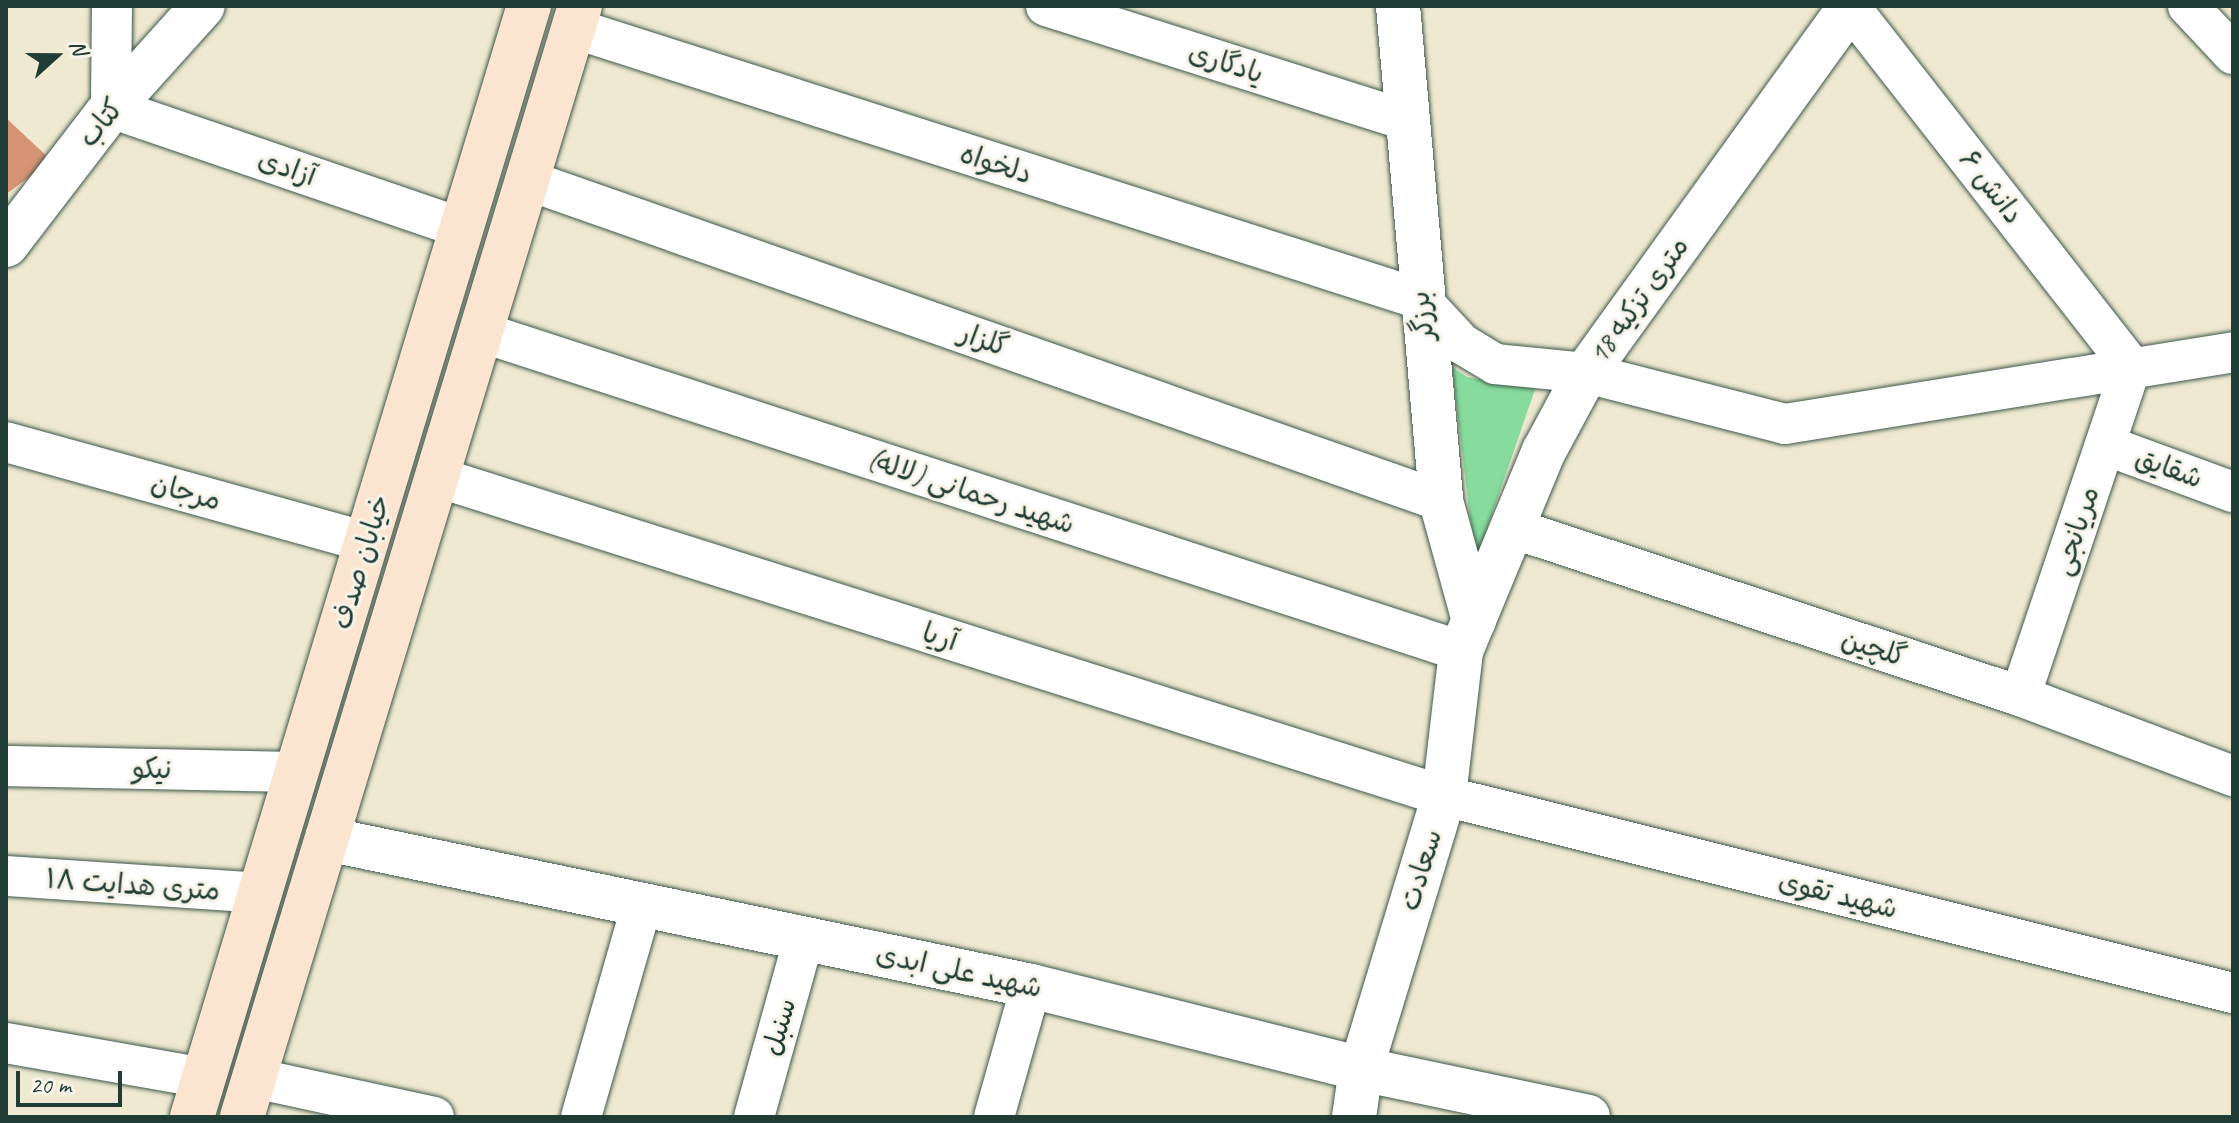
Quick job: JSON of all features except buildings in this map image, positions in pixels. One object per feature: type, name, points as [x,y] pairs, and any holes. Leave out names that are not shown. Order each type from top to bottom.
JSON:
[{"type":"main road","name":"خیابان صدف","points":[[198,1098],[529,6]]},
{"type":"main road","name":"خیابان صدف","points":[[248,1097],[576,17]]},
{"type":"street","points":[[111,108],[112,6]]},
{"type":"street","name":"کتاب","points":[[6,245],[111,108],[203,6]]},
{"type":"street","name":"یادگاری","points":[[1046,6],[1405,120]]},
{"type":"street","name":"برزگر","points":[[1398,6],[1420,299],[1441,501],[1467,636]]},
{"type":"street","name":"دانش ۶","points":[[1850,6],[2131,367]]},
{"type":"street","name":"18 متری تزکیه","points":[[1467,636],[1544,451],[1586,373],[1850,6]]},
{"type":"street","points":[[2188,6],[2233,54]]},
{"type":"street","name":"دلخواه","points":[[576,17],[1420,299]]},
{"type":"street","name":"آزادی","points":[[111,108],[462,228]]},
{"type":"street","name":"گلزار","points":[[527,180],[1441,501]]},
{"type":"street","points":[[1420,299],[1462,344],[1495,364],[1586,373],[1785,424],[2233,352]]},
{"type":"street","name":"شهید رحمانی (لاله)","points":[[481,332],[1467,636]]},
{"type":"street","name":"مریانجی","points":[[2020,696],[2131,367]]},
{"type":"street","name":"مرجان","points":[[6,442],[367,542]]},
{"type":"street","name":"شقایق","points":[[2105,445],[2233,492]]},
{"type":"street","name":"آریا","points":[[437,477],[1444,796]]},
{"type":"street","name":"گلچین","points":[[1512,528],[2020,696],[2233,776]]},
{"type":"street","name":"سعادت","points":[[1354,1117],[1361,1069],[1444,796],[1467,636]]},
{"type":"street","name":"نیکو","points":[[6,766],[298,772]]},
{"type":"street","name":"شهید تقوی","points":[[1444,796],[2233,993]]},
{"type":"street","name":"شهید علی ابدی","points":[[327,839],[1031,986],[1361,1069],[1588,1117]]},
{"type":"street","name":"۱۸ متری هدایت","points":[[6,876],[261,893]]},
{"type":"street","points":[[581,1117],[642,904]]},
{"type":"street","name":"سنبل","points":[[754,1117],[804,938]]},
{"type":"street","points":[[994,1117],[1031,986]]},
{"type":"street","points":[[6,1043],[198,1098]]},
{"type":"street","points":[[248,1097],[434,1117]]},
{"type":"green space","points":[[1452,367],[1467,377],[1494,382],[1539,378],[1486,531],[1477,576]]}]
